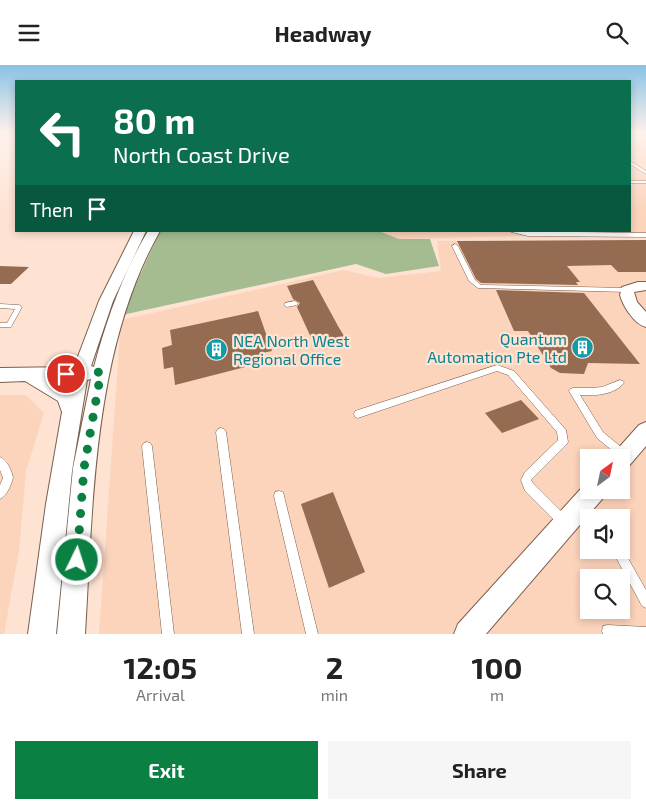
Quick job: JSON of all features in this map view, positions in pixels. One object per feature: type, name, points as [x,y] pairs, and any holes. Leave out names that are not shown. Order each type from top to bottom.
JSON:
[{"type":"street","points":[[42,634],[63,462],[71,411],[80,373],[104,328],[138,249],[140,232]]},
{"type":"street","points":[[138,249],[153,232]]},
{"type":"street","points":[[646,286],[638,286],[627,290],[628,301],[646,322]]},
{"type":"street","points":[[71,634],[84,468],[101,372],[104,328]]},
{"type":"street","points":[[0,375],[101,372]]},
{"type":"street","points":[[28,375],[47,384],[65,396],[71,411]]},
{"type":"street","points":[[630,450],[646,431]]},
{"type":"street","points":[[468,634],[578,517],[590,499]]},
{"type":"lane","points":[[631,163],[646,173]]},
{"type":"lane","points":[[631,182],[646,182]]},
{"type":"lane","points":[[516,232],[528,234],[646,235]]},
{"type":"lane","points":[[455,246],[472,281],[480,287],[627,290]]},
{"type":"lane","points":[[287,305],[295,303]]},
{"type":"lane","points":[[0,306],[19,307],[9,325],[0,325]]},
{"type":"lane","points":[[358,414],[498,368],[511,373],[561,430],[563,442],[528,475],[526,481],[529,487],[578,517]]},
{"type":"lane","points":[[614,449],[600,435],[573,391],[596,393],[607,391],[620,383]]},
{"type":"lane","points":[[221,432],[248,634]]},
{"type":"lane","points":[[147,445],[168,634]]},
{"type":"lane","points":[[0,463],[8,473],[8,478],[0,494]]},
{"type":"lane","points":[[279,496],[312,634]]},
{"type":"lane","points":[[623,559],[646,602]]},
{"type":"lane","points":[[608,631],[646,633]]},
{"type":"shaded area","points":[[631,160],[646,160],[646,233],[399,239],[382,232],[631,232]]},
{"type":"shaded area","points":[[646,240],[646,634],[99,634],[121,320],[344,270],[378,278],[441,271],[437,241]]},
{"type":"shaded area","points":[[0,395],[26,395],[44,413],[26,471],[19,551],[4,634],[0,634]]},
{"type":"green space","points":[[160,232],[382,232],[399,239],[430,239],[439,266],[386,274],[356,264],[122,315]]},
{"type":"building","points":[[646,240],[646,272],[618,272],[611,265],[567,266],[580,282],[576,282],[578,285],[481,283],[476,279],[457,241]]},
{"type":"building","points":[[0,266],[29,267],[11,284],[0,284]]},
{"type":"building","points":[[313,280],[344,336],[314,344],[297,307],[300,303],[293,299],[287,286]]},
{"type":"building","name":"Quantum Automation Pte Ltd","points":[[496,290],[584,293],[640,364],[588,363],[584,374],[560,373],[551,368],[528,331],[514,331]]},
{"type":"building","name":"NEA North West Regional Office","points":[[258,311],[272,351],[262,353],[265,362],[175,385],[173,367],[164,369],[162,348],[172,345],[170,330]]},
{"type":"building","points":[[521,400],[539,419],[502,433],[485,413]]},
{"type":"building","points":[[333,492],[365,572],[329,588],[301,504]]},
{"type":"place","name":"Quantum Automation Pte Ltd","points":[[583,347]]},
{"type":"place","name":"NEA North West Regional Office","points":[[217,349]]},
{"type":"route","points":[[66,374],[101,372],[84,468],[77,560]]}]
